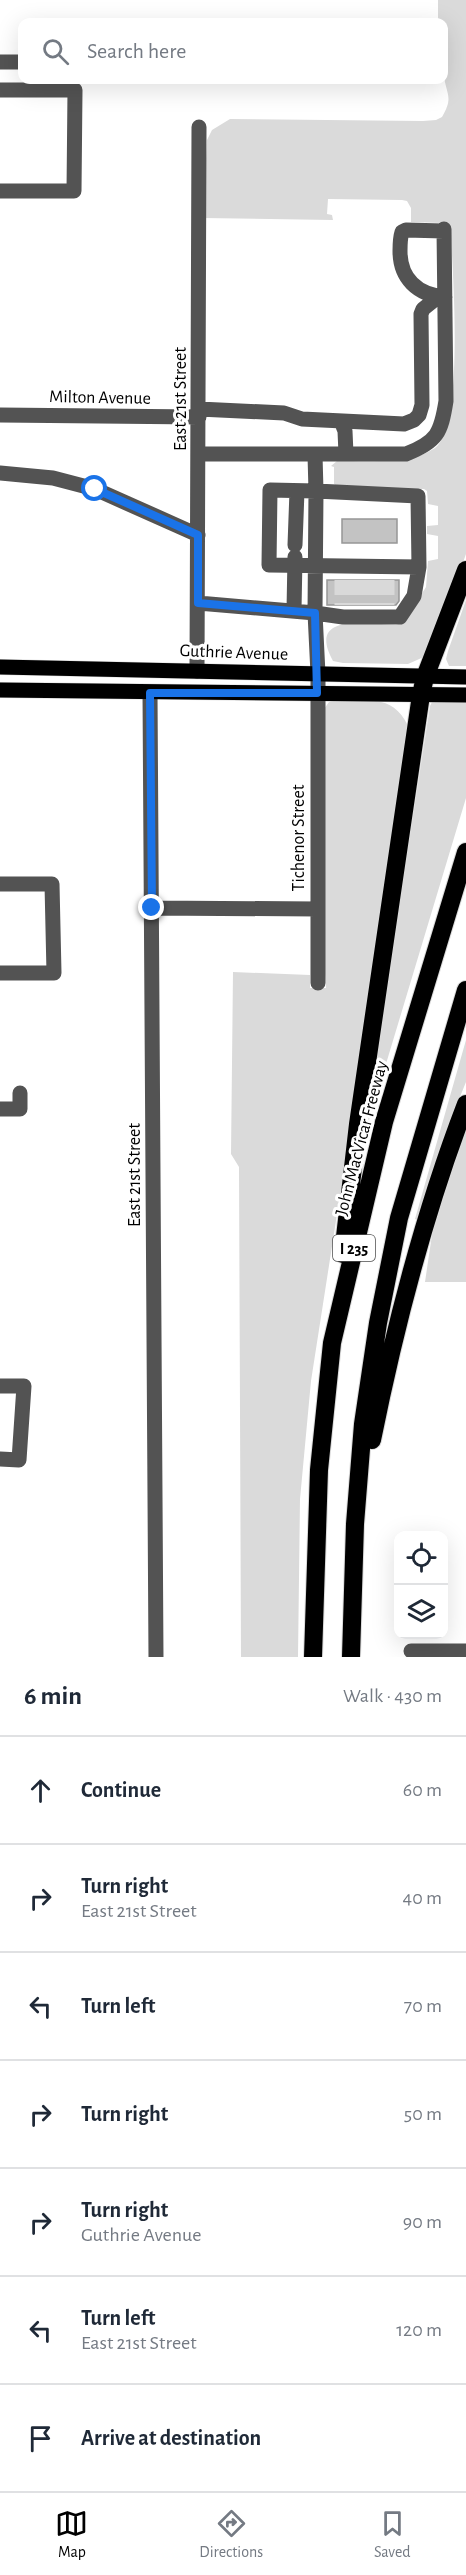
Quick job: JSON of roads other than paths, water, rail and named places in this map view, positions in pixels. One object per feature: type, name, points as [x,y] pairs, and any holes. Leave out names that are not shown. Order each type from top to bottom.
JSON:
[{"type":"highway","points":[[332,1343],[358,1124],[421,696],[425,677],[466,570]]},
{"type":"highway","name":"John MacVicar Freeway","points":[[313,1657],[319,1470],[332,1343],[384,1122],[466,852]]},
{"type":"highway","name":"I 235","points":[[351,1657],[355,1524],[363,1424],[378,1323],[399,1218],[466,990]]},
{"type":"highway","points":[[355,1524],[404,1296],[443,1163],[466,1104]]},
{"type":"main road","name":"Guthrie Avenue","points":[[0,667],[466,676]]},
{"type":"main road","points":[[0,690],[466,696]]},
{"type":"street","points":[[0,62],[18,62]]},
{"type":"street","points":[[0,90],[75,90],[74,191],[0,191]]},
{"type":"street","name":"East 21st Street","points":[[197,670],[199,127]]},
{"type":"street","points":[[199,454],[406,454],[425,447],[437,436],[443,421],[446,393],[441,297],[444,230],[406,230],[400,236],[400,259],[404,274],[419,289],[441,297]]},
{"type":"street","points":[[441,297],[423,309],[421,314],[422,388],[431,393],[446,393]]},
{"type":"street","points":[[422,346],[445,348]]},
{"type":"street","name":"Milton Avenue","points":[[0,415],[284,413],[302,419],[404,424],[419,415],[422,388]]},
{"type":"street","points":[[341,421],[345,431],[346,454]]},
{"type":"street","name":"Tichenor Street","points":[[315,454],[318,983]]},
{"type":"street","points":[[0,473],[53,478],[95,489],[198,535]]},
{"type":"street","points":[[198,603],[315,613],[365,611],[399,617],[414,596],[418,567],[418,496],[270,490],[269,565],[295,556],[316,566],[364,573],[418,567]]},
{"type":"street","points":[[294,610],[297,491]]},
{"type":"street","name":"East 21st Street","points":[[150,693],[156,1657]]},
{"type":"street","points":[[0,884],[52,884],[54,972],[0,973]]},
{"type":"street","points":[[152,908],[318,909]]},
{"type":"street","points":[[0,1108],[20,1109],[20,1093]]},
{"type":"street","points":[[0,1386],[24,1386],[20,1460],[0,1459]]},
{"type":"street","points":[[411,1651],[466,1652]]},
{"type":"tunnel","points":[[342,580],[342,605]]},
{"type":"tunnel","points":[[357,580],[357,605]]},
{"type":"tunnel","points":[[372,580],[372,605]]},
{"type":"tunnel","points":[[387,580],[387,605]]}]
